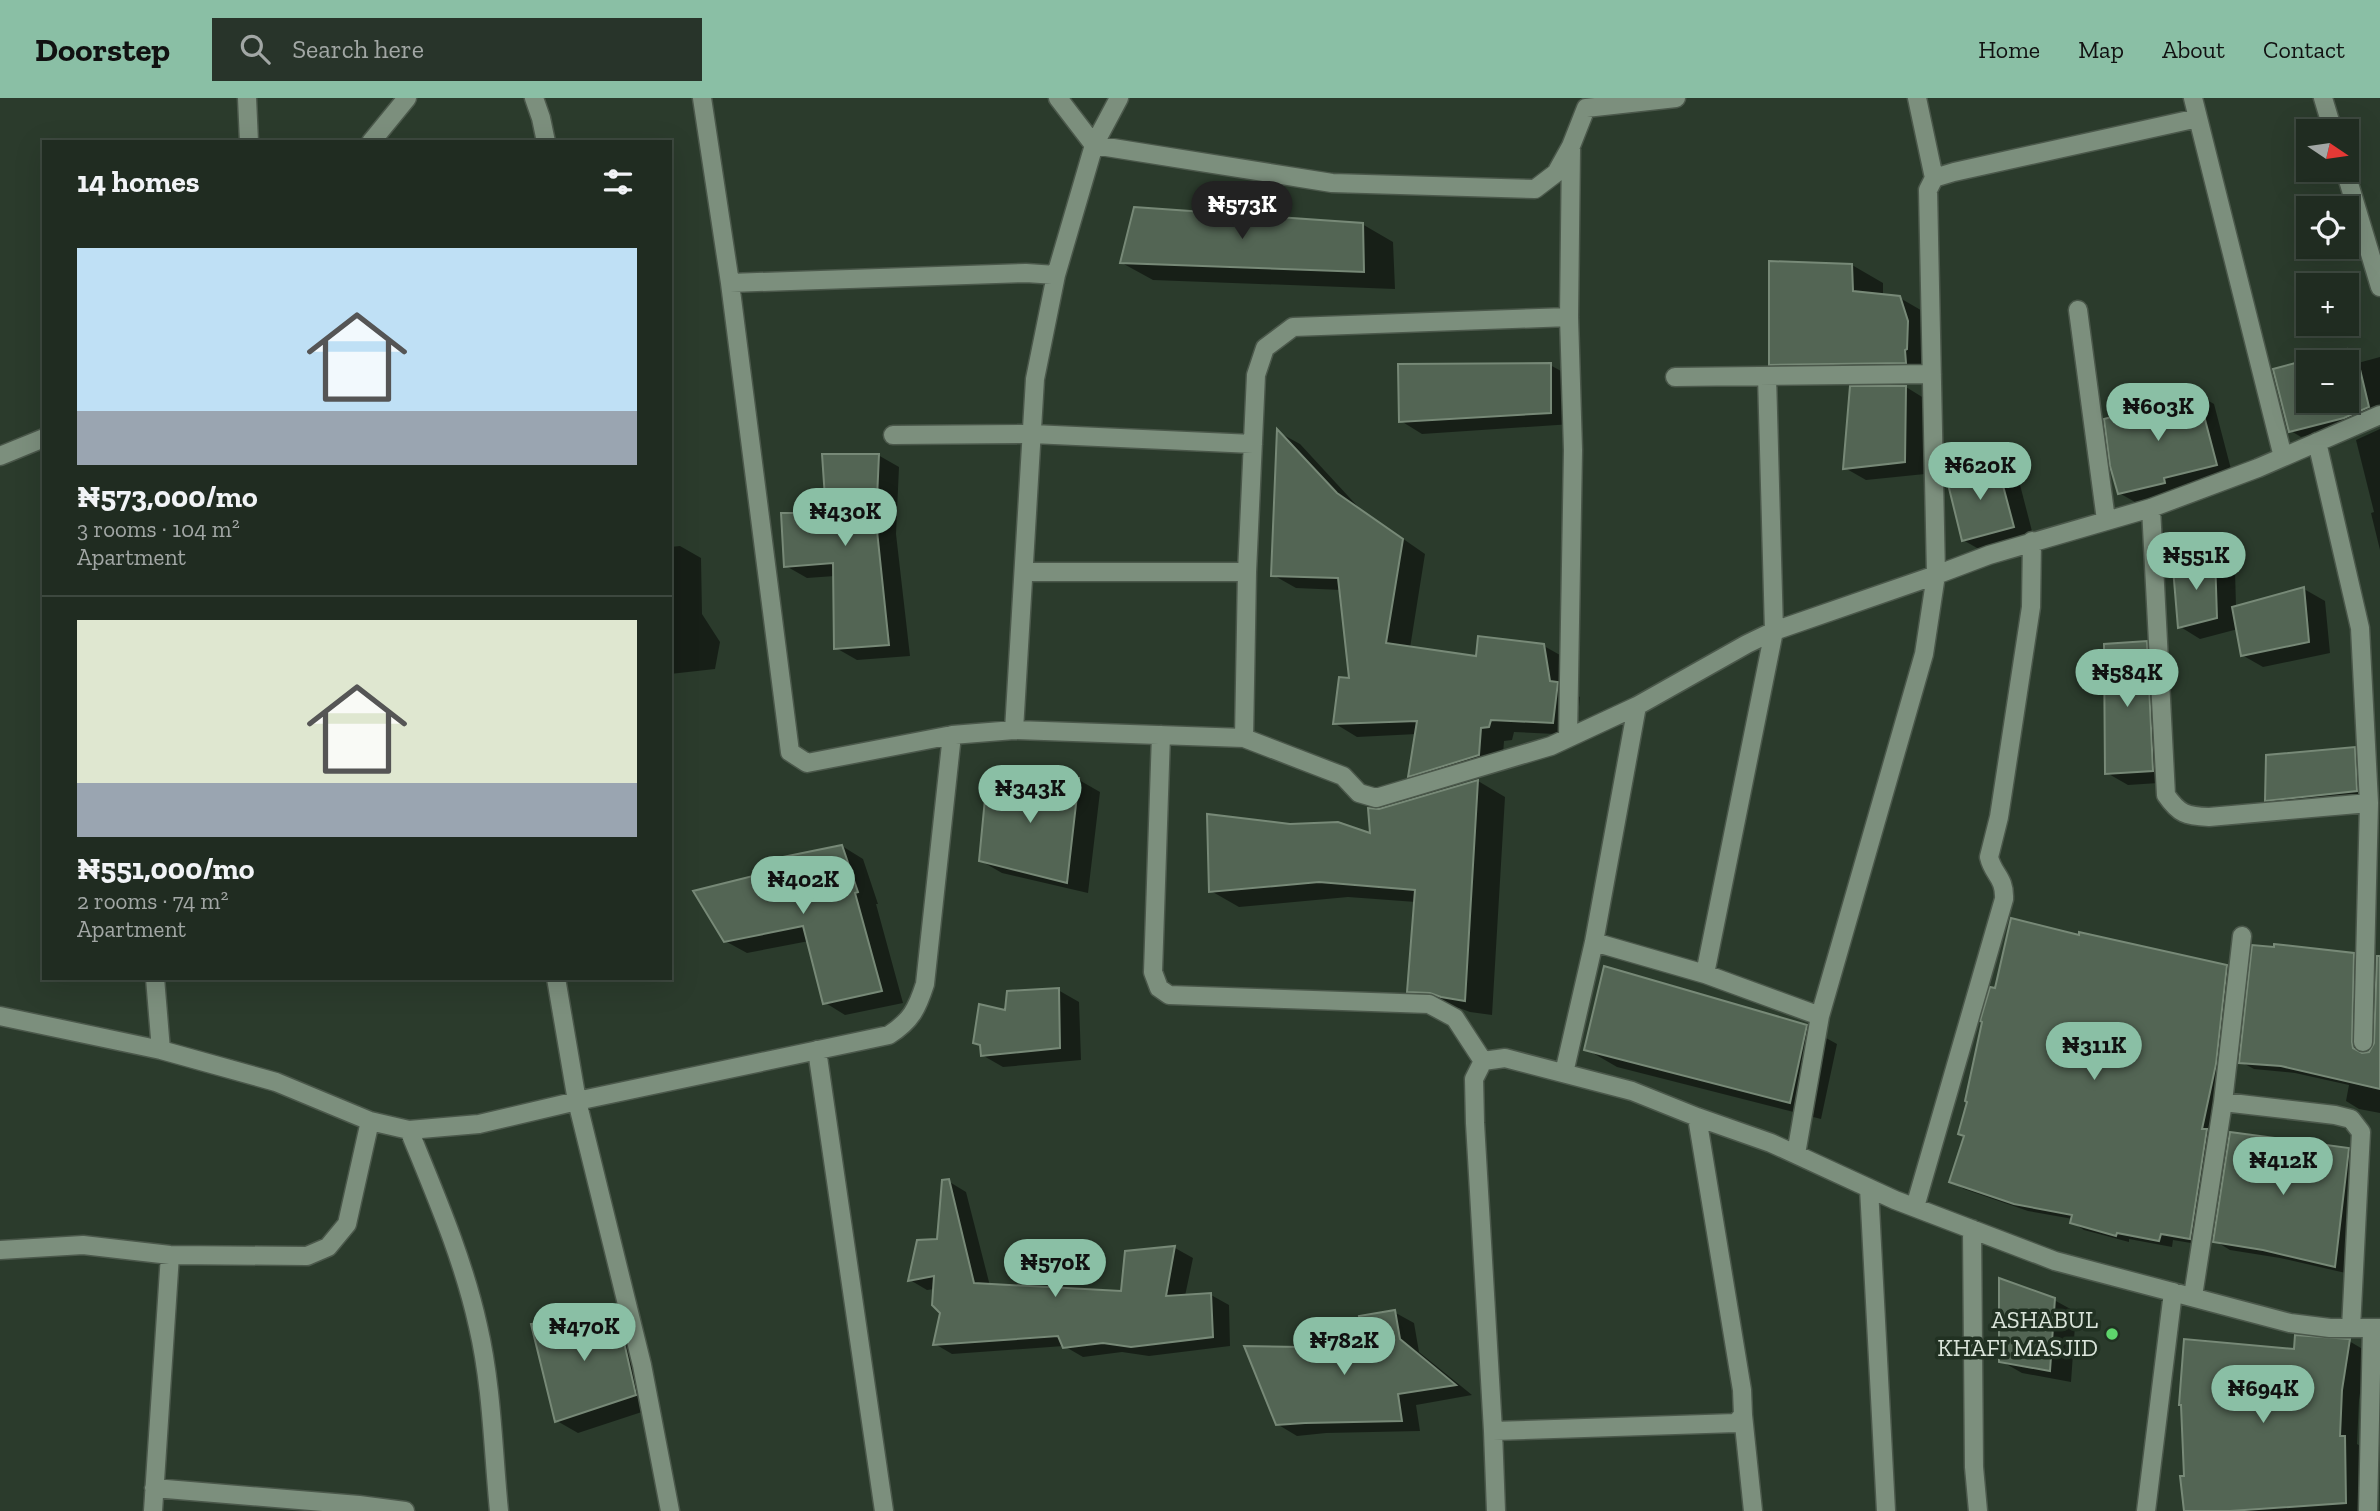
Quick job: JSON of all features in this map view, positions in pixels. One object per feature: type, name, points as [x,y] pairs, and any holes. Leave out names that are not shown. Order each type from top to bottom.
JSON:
[{"type":"street","points":[[247,98],[249,140]]},
{"type":"street","points":[[373,140],[407,98]]},
{"type":"street","points":[[534,98],[546,140]]},
{"type":"street","points":[[702,98],[730,283],[790,752],[807,763],[952,735],[1014,730],[1244,738],[1343,776],[1360,793],[1376,798],[1552,746],[1637,706],[1774,631],[2032,541],[2151,508],[2283,457],[2380,415]]},
{"type":"street","points":[[1058,98],[1094,145],[1332,183],[1535,189],[1556,173],[1571,146],[1586,108],[1676,98]]},
{"type":"street","points":[[1014,730],[1035,379],[1056,275],[1094,145],[1119,98]]},
{"type":"street","points":[[1796,1154],[1820,1016],[1924,654],[1936,575],[1928,190],[1934,178],[1916,98]]},
{"type":"street","points":[[2193,98],[2283,457]]},
{"type":"street","points":[[2323,98],[2329,119]]},
{"type":"street","points":[[1934,178],[2198,118]]},
{"type":"street","points":[[1568,737],[1573,450],[1569,317],[1571,146]]},
{"type":"street","points":[[2348,182],[2380,286]]},
{"type":"street","points":[[730,283],[1026,273],[1056,275]]},
{"type":"street","points":[[2078,310],[2106,520]]},
{"type":"street","points":[[1244,738],[1247,572],[1256,375],[1265,348],[1293,327],[1569,317]]},
{"type":"street","points":[[1675,377],[1932,374]]},
{"type":"street","points":[[1706,974],[1774,631],[1767,376]]},
{"type":"street","points":[[893,435],[1032,434],[1253,444]]},
{"type":"street","points":[[0,456],[42,439]]},
{"type":"street","points":[[2316,442],[2360,628],[2369,803],[2363,1042]]},
{"type":"street","points":[[2151,508],[2166,794],[2175,807],[2189,816],[2209,817],[2369,803]]},
{"type":"street","points":[[1915,1207],[2004,899],[2001,879],[1989,857],[1999,817],[2031,607],[2032,541]]},
{"type":"street","points":[[1024,572],[1247,572]]},
{"type":"street","points":[[1564,1073],[1594,942],[1637,706]]},
{"type":"street","points":[[0,1016],[160,1050],[276,1082],[370,1121],[409,1130],[479,1124],[889,1035],[902,1027],[918,1008],[925,984],[952,735]]},
{"type":"street","points":[[1161,735],[1153,972],[1158,988],[1169,995],[1429,1004],[1455,1017],[1483,1061]]},
{"type":"street","points":[[2193,1296],[2223,1102],[2242,936]]},
{"type":"street","points":[[1594,942],[1706,974],[1820,1016]]},
{"type":"street","points":[[155,980],[160,1050]]},
{"type":"street","points":[[556,980],[577,1101],[642,1365],[670,1511]]},
{"type":"street","points":[[817,1050],[884,1511]]},
{"type":"street","points":[[1483,1061],[1505,1058],[1632,1091],[1771,1143],[1869,1188],[2055,1261],[2290,1323],[2376,1328],[2368,1511]]},
{"type":"street","points":[[1483,1061],[1474,1079],[1475,1123],[1496,1511]]},
{"type":"street","points":[[2223,1102],[2335,1115],[2351,1119],[2361,1132],[2351,1328]]},
{"type":"street","points":[[1697,1117],[1742,1390],[1753,1511]]},
{"type":"street","points":[[0,1250],[83,1245],[170,1255],[306,1256],[328,1247],[347,1224],[370,1121]]},
{"type":"street","points":[[409,1130],[446,1220],[478,1326],[499,1511]]},
{"type":"street","points":[[1869,1188],[1886,1511]]},
{"type":"street","points":[[1972,1229],[1974,1467],[1978,1511]]},
{"type":"street","points":[[153,1511],[170,1255]]},
{"type":"street","points":[[2146,1511],[2173,1292]]},
{"type":"street","points":[[1493,1431],[1736,1423],[1743,1415]]},
{"type":"street","points":[[154,1488],[405,1511]]},
{"type":"building","points":[[1134,207],[1363,223],[1364,272],[1120,263]]},
{"type":"building","points":[[1769,261],[1852,264],[1853,291],[1900,296],[1908,321],[1906,363],[1769,365]]},
{"type":"building","points":[[1551,363],[1551,413],[1399,422],[1398,364]]},
{"type":"building","points":[[2296,363],[2296,413],[2355,413],[2289,432],[2273,369]]},
{"type":"building","points":[[2359,365],[2369,407],[2359,411]]},
{"type":"building","points":[[1850,386],[1906,386],[1905,462],[1843,469]]},
{"type":"building","points":[[2198,393],[2217,465],[2164,478],[2165,483],[2118,494],[2110,466],[2104,419]]},
{"type":"building","points":[[1277,429],[1337,493],[1403,539],[1386,643],[1476,656],[1478,636],[1544,644],[1550,681],[1558,682],[1553,723],[1491,720],[1489,727],[1481,728],[1479,755],[1408,777],[1417,721],[1333,724],[1339,677],[1349,678],[1338,578],[1271,576]]},
{"type":"building","points":[[822,454],[879,454],[876,521],[889,645],[834,649],[833,563],[784,567],[781,513],[826,513]]},
{"type":"building","points":[[1997,463],[2014,527],[1962,541],[1946,476]]},
{"type":"building","points":[[2215,556],[2217,618],[2178,628],[2173,568]]},
{"type":"building","points":[[2304,587],[2309,642],[2241,656],[2232,607]]},
{"type":"building","points":[[2147,641],[2153,771],[2105,774],[2104,644]]},
{"type":"building","points":[[2355,747],[2357,791],[2265,801],[2266,755]]},
{"type":"building","points":[[987,778],[1079,778],[1067,883],[979,861]]},
{"type":"building","points":[[1478,780],[1465,1001],[1430,993],[1407,992],[1415,890],[1319,882],[1209,892],[1207,814],[1290,824],[1338,822],[1370,833],[1368,808],[1379,809]]},
{"type":"building","points":[[842,845],[858,892],[855,893],[882,991],[823,1004],[803,926],[724,942],[693,891],[765,873],[763,861]]},
{"type":"building","points":[[2011,918],[2079,935],[2079,932],[2227,965],[2216,1064],[2202,1129],[2207,1129],[2190,1239],[2161,1234],[2159,1241],[2117,1233],[2116,1236],[2070,1223],[2072,1215],[2014,1204],[1949,1182],[1964,1136],[1958,1134],[1967,1102],[1965,1101],[1982,1022],[1980,1021],[1990,987],[1995,988]]},
{"type":"building","points":[[2274,944],[2354,953],[2352,1042],[2353,1048],[2362,1053],[2369,1052],[2374,1043],[2377,956],[2380,956],[2380,1089],[2281,1066],[2239,1063],[2252,945],[2274,947]]},
{"type":"building","points":[[1604,966],[1807,1025],[1790,1103],[1584,1050]]},
{"type":"building","points":[[1059,988],[1060,1048],[981,1056],[980,1045],[973,1043],[979,1004],[1005,1010],[1007,991]]},
{"type":"building","points":[[2230,1132],[2349,1148],[2335,1267],[2263,1250],[2213,1242]]},
{"type":"building","points":[[949,1179],[974,1283],[1121,1291],[1125,1251],[1175,1246],[1166,1296],[1211,1293],[1213,1337],[1131,1347],[1103,1343],[1063,1348],[1058,1336],[933,1345],[940,1313],[932,1305],[934,1276],[908,1281],[917,1240],[937,1239],[942,1180]]},
{"type":"building","points":[[1999,1278],[2055,1298],[2050,1371],[1999,1362]]},
{"type":"building","points":[[1395,1310],[1400,1339],[1456,1385],[1398,1394],[1402,1421],[1276,1425],[1244,1346],[1365,1348],[1359,1316]]},
{"type":"building","points":[[617,1311],[636,1395],[555,1422],[531,1324]]},
{"type":"building","points":[[2295,1335],[2350,1339],[2342,1390],[2340,1436],[2345,1436],[2346,1503],[2230,1511],[2184,1511],[2180,1476],[2184,1476],[2179,1405],[2184,1339],[2294,1349]]},
{"type":"place","name":"ASHABUL KHAFI MASJID","points":[[2112,1334]]}]
